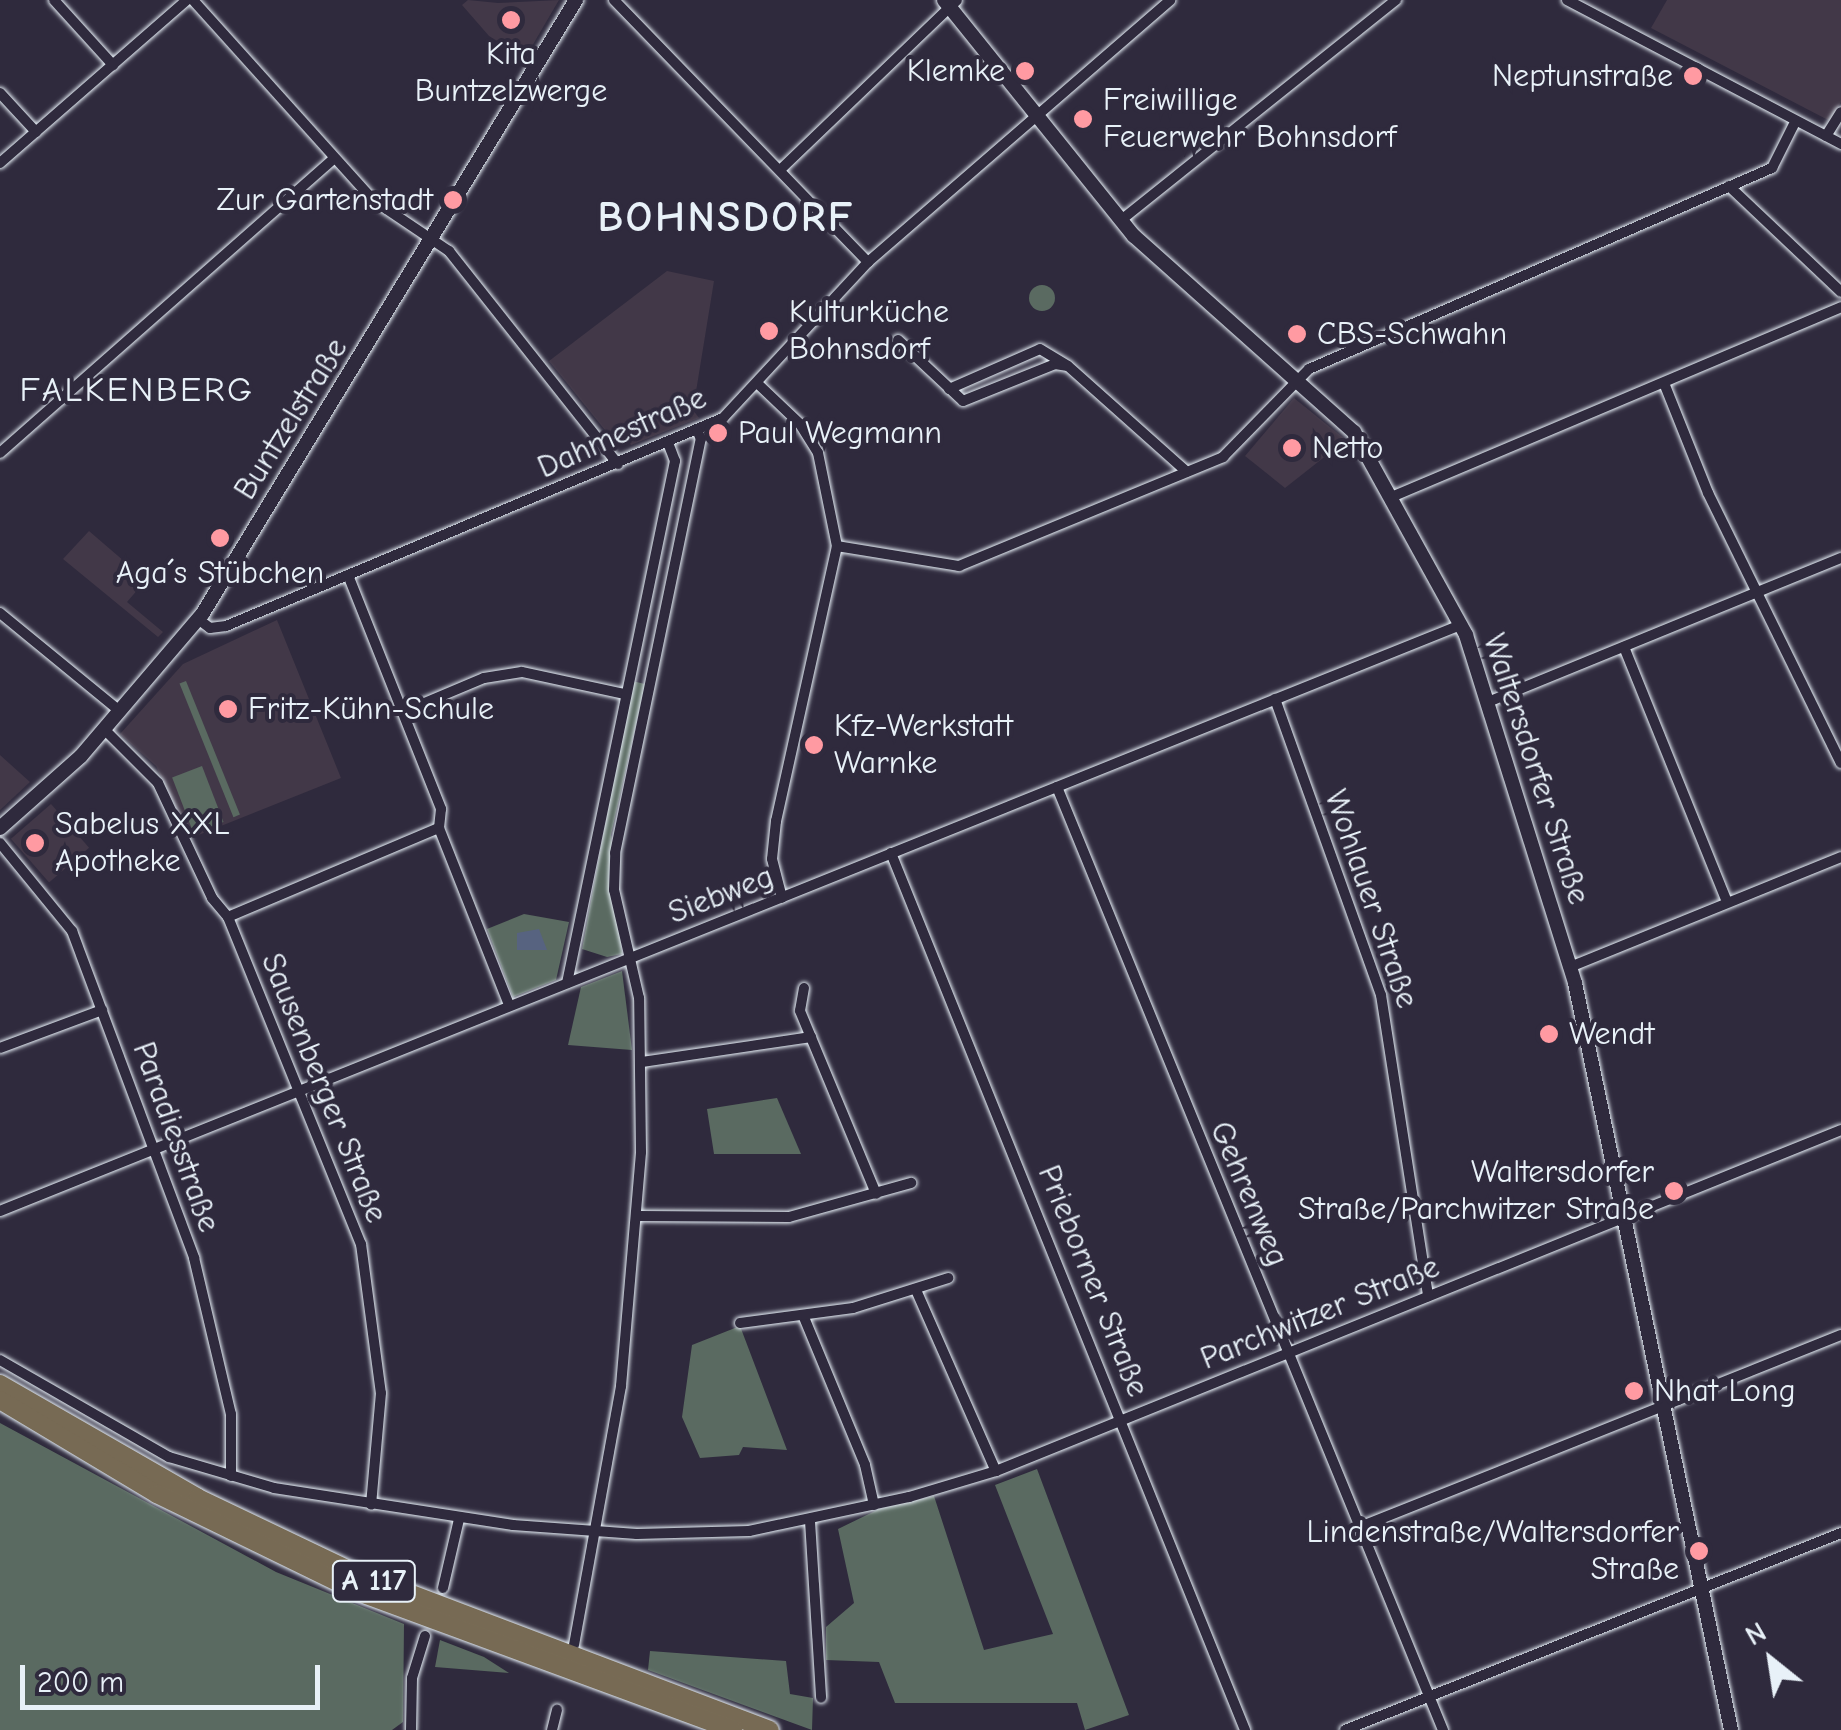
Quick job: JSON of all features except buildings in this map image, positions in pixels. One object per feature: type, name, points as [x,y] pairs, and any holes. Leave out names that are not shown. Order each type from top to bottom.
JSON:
[{"type":"highway","name":"A 117","points":[[0,1384],[198,1498],[351,1572],[770,1730]]},
{"type":"highway","name":"A 117","points":[[0,1400],[157,1494],[358,1592],[733,1730]]},
{"type":"street","points":[[54,0],[113,66]]},
{"type":"street","points":[[0,164],[190,0],[373,200],[450,251],[618,464]]},
{"type":"street","name":"Buntzelstraße","points":[[0,828],[105,730],[198,619],[434,240],[576,0]]},
{"type":"street","points":[[614,0],[868,262]]},
{"type":"street","name":"Dahmestraße","points":[[198,619],[210,628],[226,626],[722,418],[868,262],[1170,0]]},
{"type":"street","points":[[1120,221],[1396,0]]},
{"type":"street","points":[[1568,0],[1841,144]]},
{"type":"street","points":[[780,170],[950,2]]},
{"type":"street","name":"Waltersdorfer Straße","points":[[950,2],[1120,221],[1354,432],[1394,496],[1460,625],[1488,702],[1570,967],[1731,1730]]},
{"type":"street","points":[[0,92],[36,132]]},
{"type":"street","points":[[1826,136],[1841,112]]},
{"type":"street","points":[[837,546],[959,566],[1230,453],[1298,378],[1772,168],[1795,122]]},
{"type":"street","points":[[0,453],[333,159]]},
{"type":"street","points":[[1730,186],[1841,292]]},
{"type":"street","points":[[1394,496],[1841,307]]},
{"type":"street","points":[[898,340],[949,389],[970,399],[1055,364],[1068,366]]},
{"type":"street","points":[[949,389],[1040,349],[1068,366],[1187,472]]},
{"type":"street","points":[[757,383],[800,424],[818,453],[837,546],[776,821],[772,859],[782,898]]},
{"type":"street","points":[[1664,383],[1756,592],[1841,763]]},
{"type":"street","points":[[574,1645],[621,1386],[638,1216],[642,1062],[629,958],[614,890],[618,830],[701,439],[697,430]]},
{"type":"street","points":[[567,982],[675,461],[668,443]]},
{"type":"street","points":[[1488,702],[1841,558]]},
{"type":"street","points":[[348,574],[441,809],[439,828],[509,1006]]},
{"type":"street","points":[[0,612],[120,712]]},
{"type":"street","name":"Siebweg","points":[[0,1211],[1460,625]]},
{"type":"street","points":[[1624,647],[1727,902]]},
{"type":"street","points":[[402,712],[484,678],[522,672],[625,694]]},
{"type":"street","name":"Wohlauer Straße","points":[[1275,699],[1383,1002],[1428,1296]]},
{"type":"street","name":"Sausenberger Straße","points":[[105,730],[158,783],[212,898],[228,917],[361,1244],[376,1327],[381,1393],[371,1505]]},
{"type":"street","name":"Gehrenweg","points":[[1056,788],[1444,1730]]},
{"type":"street","points":[[228,917],[439,828]]},
{"type":"street","name":"Paradiesstraße","points":[[0,843],[60,908],[154,1149],[216,1338],[232,1414],[232,1476]]},
{"type":"street","name":"Prieborner Straße","points":[[891,853],[1245,1730]]},
{"type":"street","points":[[1570,967],[1841,858]]},
{"type":"street","points":[[804,988],[800,1011],[876,1194]]},
{"type":"street","points":[[0,1048],[102,1010]]},
{"type":"street","points":[[642,1062],[810,1037]]},
{"type":"street","name":"Parchwitzer Straße","points":[[0,1360],[139,1442],[232,1476],[459,1520],[597,1532],[736,1532],[810,1521],[996,1470],[1841,1130]]},
{"type":"street","points":[[638,1216],[748,1222],[825,1211],[911,1183]]},
{"type":"street","points":[[740,1323],[803,1315],[916,1290],[948,1278]]},
{"type":"street","points":[[916,1290],[996,1470]]},
{"type":"street","points":[[803,1315],[865,1465],[874,1505]]},
{"type":"street","points":[[1360,1527],[1841,1335]]},
{"type":"street","points":[[443,1588],[459,1520]]},
{"type":"street","points":[[810,1521],[821,1698]]},
{"type":"street","points":[[1345,1730],[1841,1534]]},
{"type":"street","points":[[412,1730],[412,1678],[425,1636]]},
{"type":"street","points":[[552,1730],[557,1710]]},
{"type":"shaded area","name":"Kita Buntzelzwerge","points":[[468,0],[559,0],[525,58],[489,36],[462,5]]},
{"type":"shaded area","points":[[1667,0],[1841,0],[1841,102],[1830,121],[1651,28]]},
{"type":"shaded area","points":[[667,271],[714,281],[693,410],[699,418],[631,445],[625,437],[613,440],[549,361]]},
{"type":"shaded area","name":"Netto","points":[[1294,398],[1346,440],[1285,488],[1245,456]]},
{"type":"shaded area","points":[[89,531],[146,580],[127,602],[163,632],[158,637],[63,559]]},
{"type":"shaded area","name":"Fritz-Kühn-Schule","points":[[277,620],[341,778],[191,838],[156,766],[120,734],[183,664]]},
{"type":"shaded area","points":[[0,755],[30,782],[0,810]]},
{"type":"shaded area","points":[[51,804],[89,848],[49,883],[11,839]]},
{"type":"green space","points":[[1042,285],[1052,288],[1052,308],[1042,311],[1032,308],[1029,298],[1032,288]]},
{"type":"green space","points":[[186,681],[240,815],[233,817],[180,684]]},
{"type":"green space","points":[[632,681],[645,684],[611,835],[622,954],[607,957],[582,949]]},
{"type":"green space","points":[[202,766],[224,822],[194,833],[172,777]]},
{"type":"green space","points":[[524,914],[569,922],[556,980],[513,997],[487,929]]},
{"type":"green space","points":[[622,971],[632,1050],[568,1045],[581,987]]},
{"type":"green space","points":[[777,1098],[801,1154],[714,1154],[707,1109]]},
{"type":"green space","points":[[740,1326],[787,1450],[743,1447],[739,1455],[700,1458],[682,1417],[692,1345]]},
{"type":"green space","points":[[0,1423],[276,1572],[404,1624],[403,1722],[392,1730],[0,1730]]},
{"type":"green space","points":[[1037,1469],[1129,1715],[1085,1730],[1077,1703],[895,1703],[879,1662],[826,1660],[826,1627],[854,1603],[838,1529],[879,1509],[934,1496],[984,1650],[1053,1634],[995,1485]]},
{"type":"green space","points":[[440,1640],[484,1657],[509,1673],[435,1667]]},
{"type":"green space","points":[[650,1651],[786,1661],[790,1694],[813,1698],[812,1730],[648,1670]]},
{"type":"water","points":[[539,929],[547,950],[517,950],[517,933]]},
{"type":"place","name":"Kita Buntzelzwerge","points":[[511,20]]},
{"type":"place","name":"Klemke","points":[[1025,71]]},
{"type":"place","name":"Neptunstraße","points":[[1693,76]]},
{"type":"place","name":"Freiwillige Feuerwehr Bohnsdorf","points":[[1083,119]]},
{"type":"place","name":"Zur Gartenstadt","points":[[453,200]]},
{"type":"place","name":"Kulturküche Bohnsdorf","points":[[769,331]]},
{"type":"place","name":"CBS-Schwahn","points":[[1297,334]]},
{"type":"place","name":"Paul Wegmann","points":[[718,433]]},
{"type":"place","name":"Netto","points":[[1292,448]]},
{"type":"place","name":"Aga´s Stübchen","points":[[220,538]]},
{"type":"place","name":"Fritz-Kühn-Schule","points":[[228,709]]},
{"type":"place","name":"Kfz-Werkstatt Warnke","points":[[814,745]]},
{"type":"place","name":"Sabelus XXL Apotheke","points":[[35,843]]},
{"type":"place","name":"Wendt","points":[[1549,1034]]},
{"type":"place","name":"Waltersdorfer Straße/Parchwitzer Straße","points":[[1674,1191]]},
{"type":"place","name":"Nhat Long","points":[[1634,1391]]},
{"type":"place","name":"Lindenstraße/Waltersdorfer Straße","points":[[1699,1551]]},
{"type":"district","name":"BOHNSDORF","points":[[726,218]]},
{"type":"district","name":"FALKENBERG","points":[[137,390]]}]
